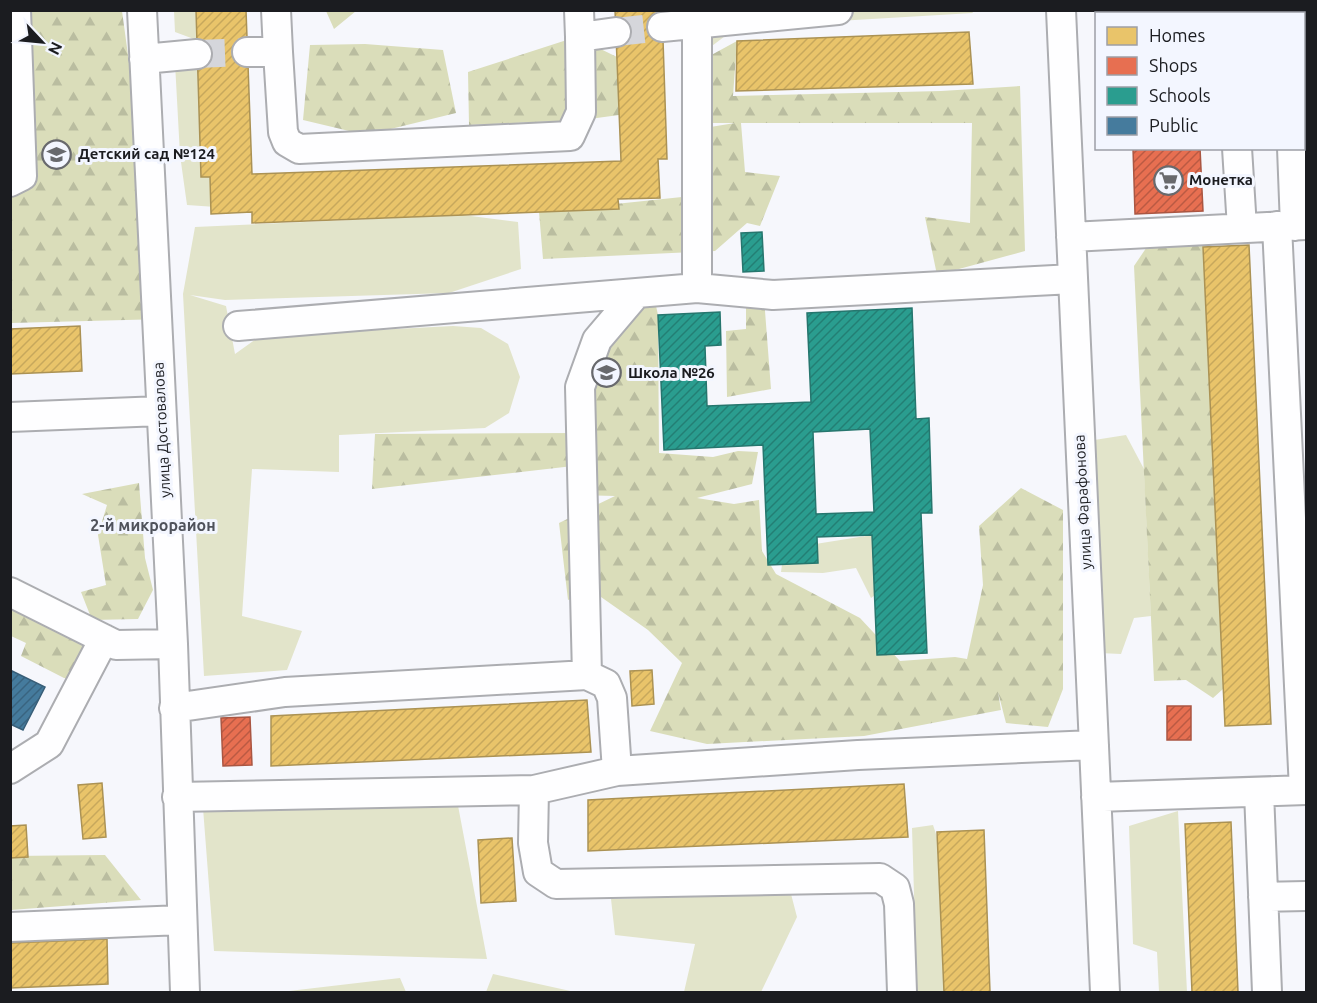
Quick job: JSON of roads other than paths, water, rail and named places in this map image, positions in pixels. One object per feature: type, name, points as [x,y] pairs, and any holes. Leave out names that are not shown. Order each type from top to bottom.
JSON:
[{"type":"street","points":[[10,182],[22,176],[16,10]]},
{"type":"street","name":"улица Достовалова","points":[[142,10],[174,644],[174,708],[185,993]]},
{"type":"street","points":[[276,10],[283,132],[287,142],[308,150],[570,136],[581,112],[579,24],[616,33]]},
{"type":"street","points":[[662,27],[697,18],[838,10]]},
{"type":"street","name":"улица Фарафонова","points":[[1061,10],[1105,993]]},
{"type":"street","points":[[697,18],[697,288]]},
{"type":"street","points":[[247,52],[278,52]]},
{"type":"street","points":[[144,59],[197,54]]},
{"type":"street","points":[[1237,150],[1242,228]]},
{"type":"street","points":[[1096,796],[1305,790],[1292,150]]},
{"type":"street","points":[[1071,237],[1293,226]]},
{"type":"street","points":[[238,326],[697,288],[773,295],[1073,279]]},
{"type":"street","points":[[587,675],[580,387],[597,340],[636,294]]},
{"type":"street","points":[[10,417],[161,411]]},
{"type":"street","points":[[10,591],[116,645],[174,644]]},
{"type":"street","points":[[10,770],[49,744],[104,639]]},
{"type":"street","points":[[174,708],[285,692],[587,675],[606,684],[612,698],[617,771]]},
{"type":"street","points":[[177,797],[534,790],[617,771],[858,755],[1094,745]]},
{"type":"street","points":[[534,790],[533,843],[538,872],[556,884],[880,878],[895,888],[899,904],[902,993]]},
{"type":"street","points":[[1259,792],[1268,993]]},
{"type":"street","points":[[1263,897],[1306,896]]},
{"type":"street","points":[[10,927],[182,920]]},
{"type":"tunnel","points":[[616,32],[662,27]]},
{"type":"tunnel","points":[[197,54],[247,52]]},
{"type":"place","name":"Детский сад №124","points":[[57,154]]},
{"type":"place","name":"Монетка","points":[[1168,180]]},
{"type":"place","name":"Школа №26","points":[[607,373]]},
{"type":"district","name":"2-й микрорайон","points":[[153,525]]}]
